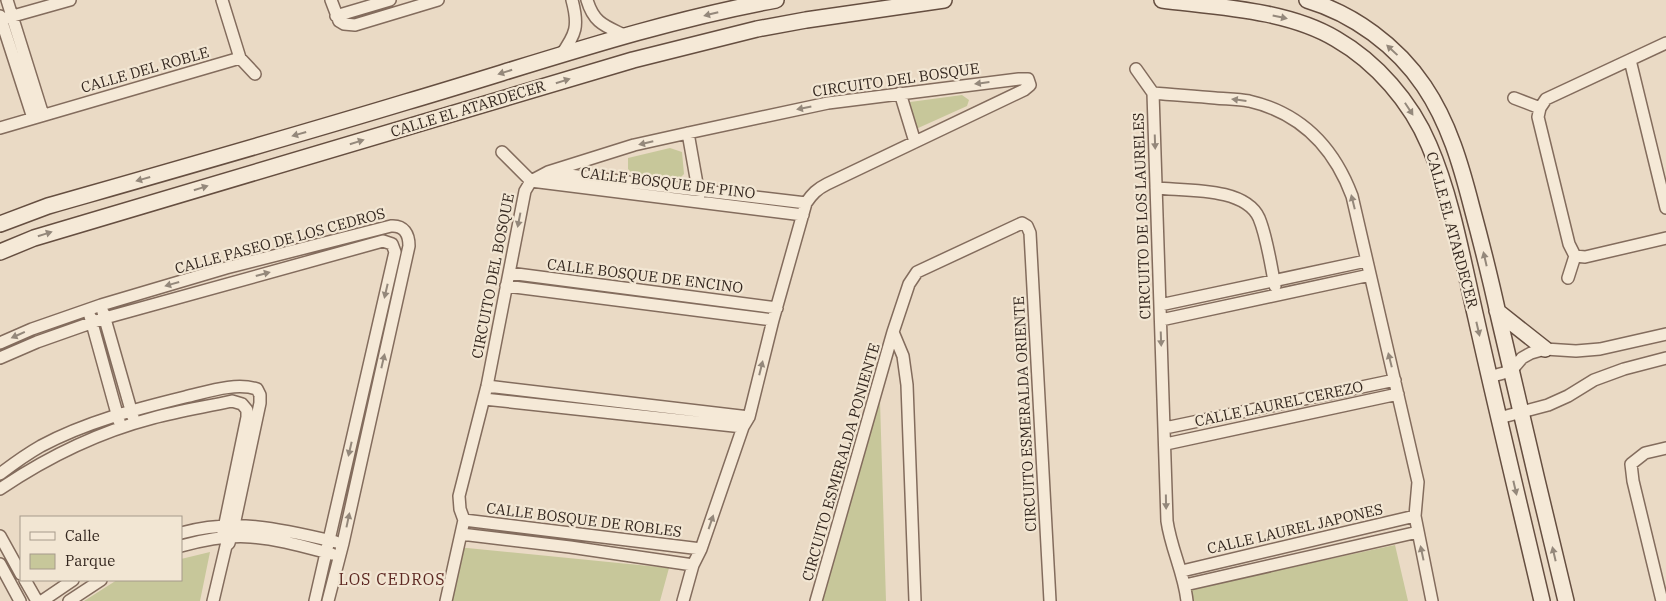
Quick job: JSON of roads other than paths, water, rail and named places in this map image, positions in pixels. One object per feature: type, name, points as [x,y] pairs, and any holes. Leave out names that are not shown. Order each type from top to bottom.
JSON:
[{"type":"street","points":[[7,0],[3,18],[38,117]]},
{"type":"street","points":[[3,18],[70,0]]},
{"type":"street","points":[[222,0],[240,58],[255,74]]},
{"type":"street","points":[[331,0],[339,21],[344,24],[355,25],[438,0]]},
{"type":"street","points":[[336,16],[390,0]]},
{"type":"street","points":[[561,55],[573,38],[576,27],[576,14],[572,0]]},
{"type":"street","points":[[587,0],[594,17],[600,23],[626,36],[633,60]]},
{"type":"street","name":"CALLE EL ATARDECER","points":[[0,224],[48,206],[626,36],[679,21],[776,0]]},
{"type":"street","name":"CALLE EL ATARDECER","points":[[4,250],[34,238],[633,60],[863,6],[944,0]]},
{"type":"street","name":"CALLE EL ATARDECER","points":[[1162,0],[1261,6],[1313,27],[1337,39],[1377,71],[1404,100],[1429,144],[1452,218],[1542,601]]},
{"type":"street","name":"CALLE EL ATARDECER","points":[[1307,0],[1347,16],[1390,47],[1409,66],[1435,104],[1446,127],[1460,164],[1484,254],[1566,601]]},
{"type":"street","points":[[1568,278],[1575,256],[1569,244],[1538,117],[1540,108],[1546,99],[1666,43]]},
{"type":"street","name":"CALLE DEL ROBLE","points":[[0,128],[240,58]]},
{"type":"street","points":[[1630,60],[1666,208]]},
{"type":"street","points":[[1136,69],[1153,93]]},
{"type":"street","name":"CIRCUITO DEL BOSQUE","points":[[446,601],[464,520],[459,496],[487,386],[525,190],[531,180],[548,172],[634,145],[828,103],[1028,79],[1030,82],[1028,88],[817,189],[806,203],[773,320],[749,416],[743,427],[702,549],[693,565],[683,601]]},
{"type":"street","points":[[900,93],[915,142]]},
{"type":"street","name":"CIRCUITO DE LOS LAURELES","points":[[1187,601],[1182,571],[1169,535],[1167,521],[1166,444],[1153,93],[1249,101],[1277,111],[1303,126],[1326,148],[1341,171],[1352,196],[1418,482],[1415,516],[1432,601]]},
{"type":"street","points":[[1514,98],[1540,108]]},
{"type":"street","points":[[406,102],[414,125]]},
{"type":"street","points":[[688,133],[701,202]]},
{"type":"street","points":[[502,152],[531,180]]},
{"type":"street","name":"CALLE BOSQUE DE PINO","points":[[548,172],[806,203]]},
{"type":"street","name":"CALLE BOSQUE DE PINO","points":[[531,180],[802,215]]},
{"type":"street","points":[[1156,188],[1226,194],[1239,198],[1248,204],[1259,218],[1277,295]]},
{"type":"street","name":"CIRCUITO ESMERALDA ORIENTE","points":[[913,276],[1022,223],[1029,229],[1050,601]]},
{"type":"street","points":[[0,224],[4,250]]},
{"type":"street","name":"CALLE PASEO DE LOS CEDROS","points":[[0,343],[32,329],[101,305],[226,268],[391,226],[405,230],[408,233],[409,246],[343,544],[328,601]]},
{"type":"street","points":[[315,601],[395,252],[392,244],[405,230]]},
{"type":"street","points":[[1575,256],[1586,257],[1666,238]]},
{"type":"street","name":"CALLE PASEO DE LOS CEDROS","points":[[0,358],[105,318],[383,241],[392,244]]},
{"type":"street","points":[[1160,305],[1366,260]]},
{"type":"street","points":[[226,268],[228,283]]},
{"type":"street","name":"CALLE BOSQUE DE ENCINO","points":[[509,273],[777,308]]},
{"type":"street","points":[[1160,320],[1370,275]]},
{"type":"street","name":"CIRCUITO ESMERALDA PONIENTE","points":[[816,601],[894,332],[913,276]]},
{"type":"street","name":"CALLE BOSQUE DE ENCINO","points":[[506,286],[773,320]]},
{"type":"street","points":[[637,303],[639,290]]},
{"type":"street","points":[[101,305],[135,423]]},
{"type":"street","points":[[88,310],[121,428]]},
{"type":"street","points":[[1497,311],[1545,349]]},
{"type":"street","points":[[894,332],[903,356],[907,385],[915,601]]},
{"type":"street","points":[[1489,377],[1512,371],[1522,358],[1545,349],[1576,351],[1600,349],[1666,334]]},
{"type":"street","points":[[1499,418],[1548,405],[1568,396],[1594,380],[1624,368],[1666,358]]},
{"type":"street","name":"CALLE LAUREL CEREZO","points":[[1165,428],[1395,380]]},
{"type":"street","points":[[487,386],[749,416]]},
{"type":"street","points":[[0,474],[41,446],[93,423],[132,410],[211,390],[239,387],[257,389]]},
{"type":"street","points":[[242,404],[257,389]]},
{"type":"street","points":[[229,525],[260,403],[260,395],[257,389]]},
{"type":"street","points":[[363,392],[376,395]]},
{"type":"street","name":"CALLE LAUREL CEREZO","points":[[1166,444],[1398,394]]},
{"type":"street","points":[[484,399],[743,427]]},
{"type":"street","points":[[611,413],[613,400]]},
{"type":"street","points":[[0,489],[26,472],[81,444],[135,423],[232,401],[242,404],[247,410],[247,417],[229,525],[213,601]]},
{"type":"street","points":[[1278,405],[1282,419]]},
{"type":"street","points":[[1662,601],[1633,481],[1631,464],[1645,453],[1666,448]]},
{"type":"street","name":"CALLE LAUREL JAPONES","points":[[1182,571],[1415,516]]},
{"type":"street","name":"CALLE BOSQUE DE ROBLES","points":[[464,520],[702,549]]},
{"type":"street","points":[[182,533],[229,525],[283,530],[343,544]]},
{"type":"street","name":"CALLE LAUREL JAPONES","points":[[1185,585],[1418,532]]},
{"type":"street","points":[[570,547],[573,533]]},
{"type":"street","name":"CALLE BOSQUE DE ROBLES","points":[[461,534],[570,547],[693,565]]},
{"type":"street","points":[[0,536],[20,572]]},
{"type":"street","points":[[182,546],[250,536],[340,556]]},
{"type":"street","points":[[1298,544],[1300,558]]},
{"type":"street","points":[[0,564],[20,601]]},
{"type":"street","points":[[26,581],[37,601]]},
{"type":"street","points":[[42,601],[72,581]]},
{"type":"street","points":[[69,601],[98,581]]},
{"type":"district","name":"LOS CEDROS","points":[[392,579]]}]
